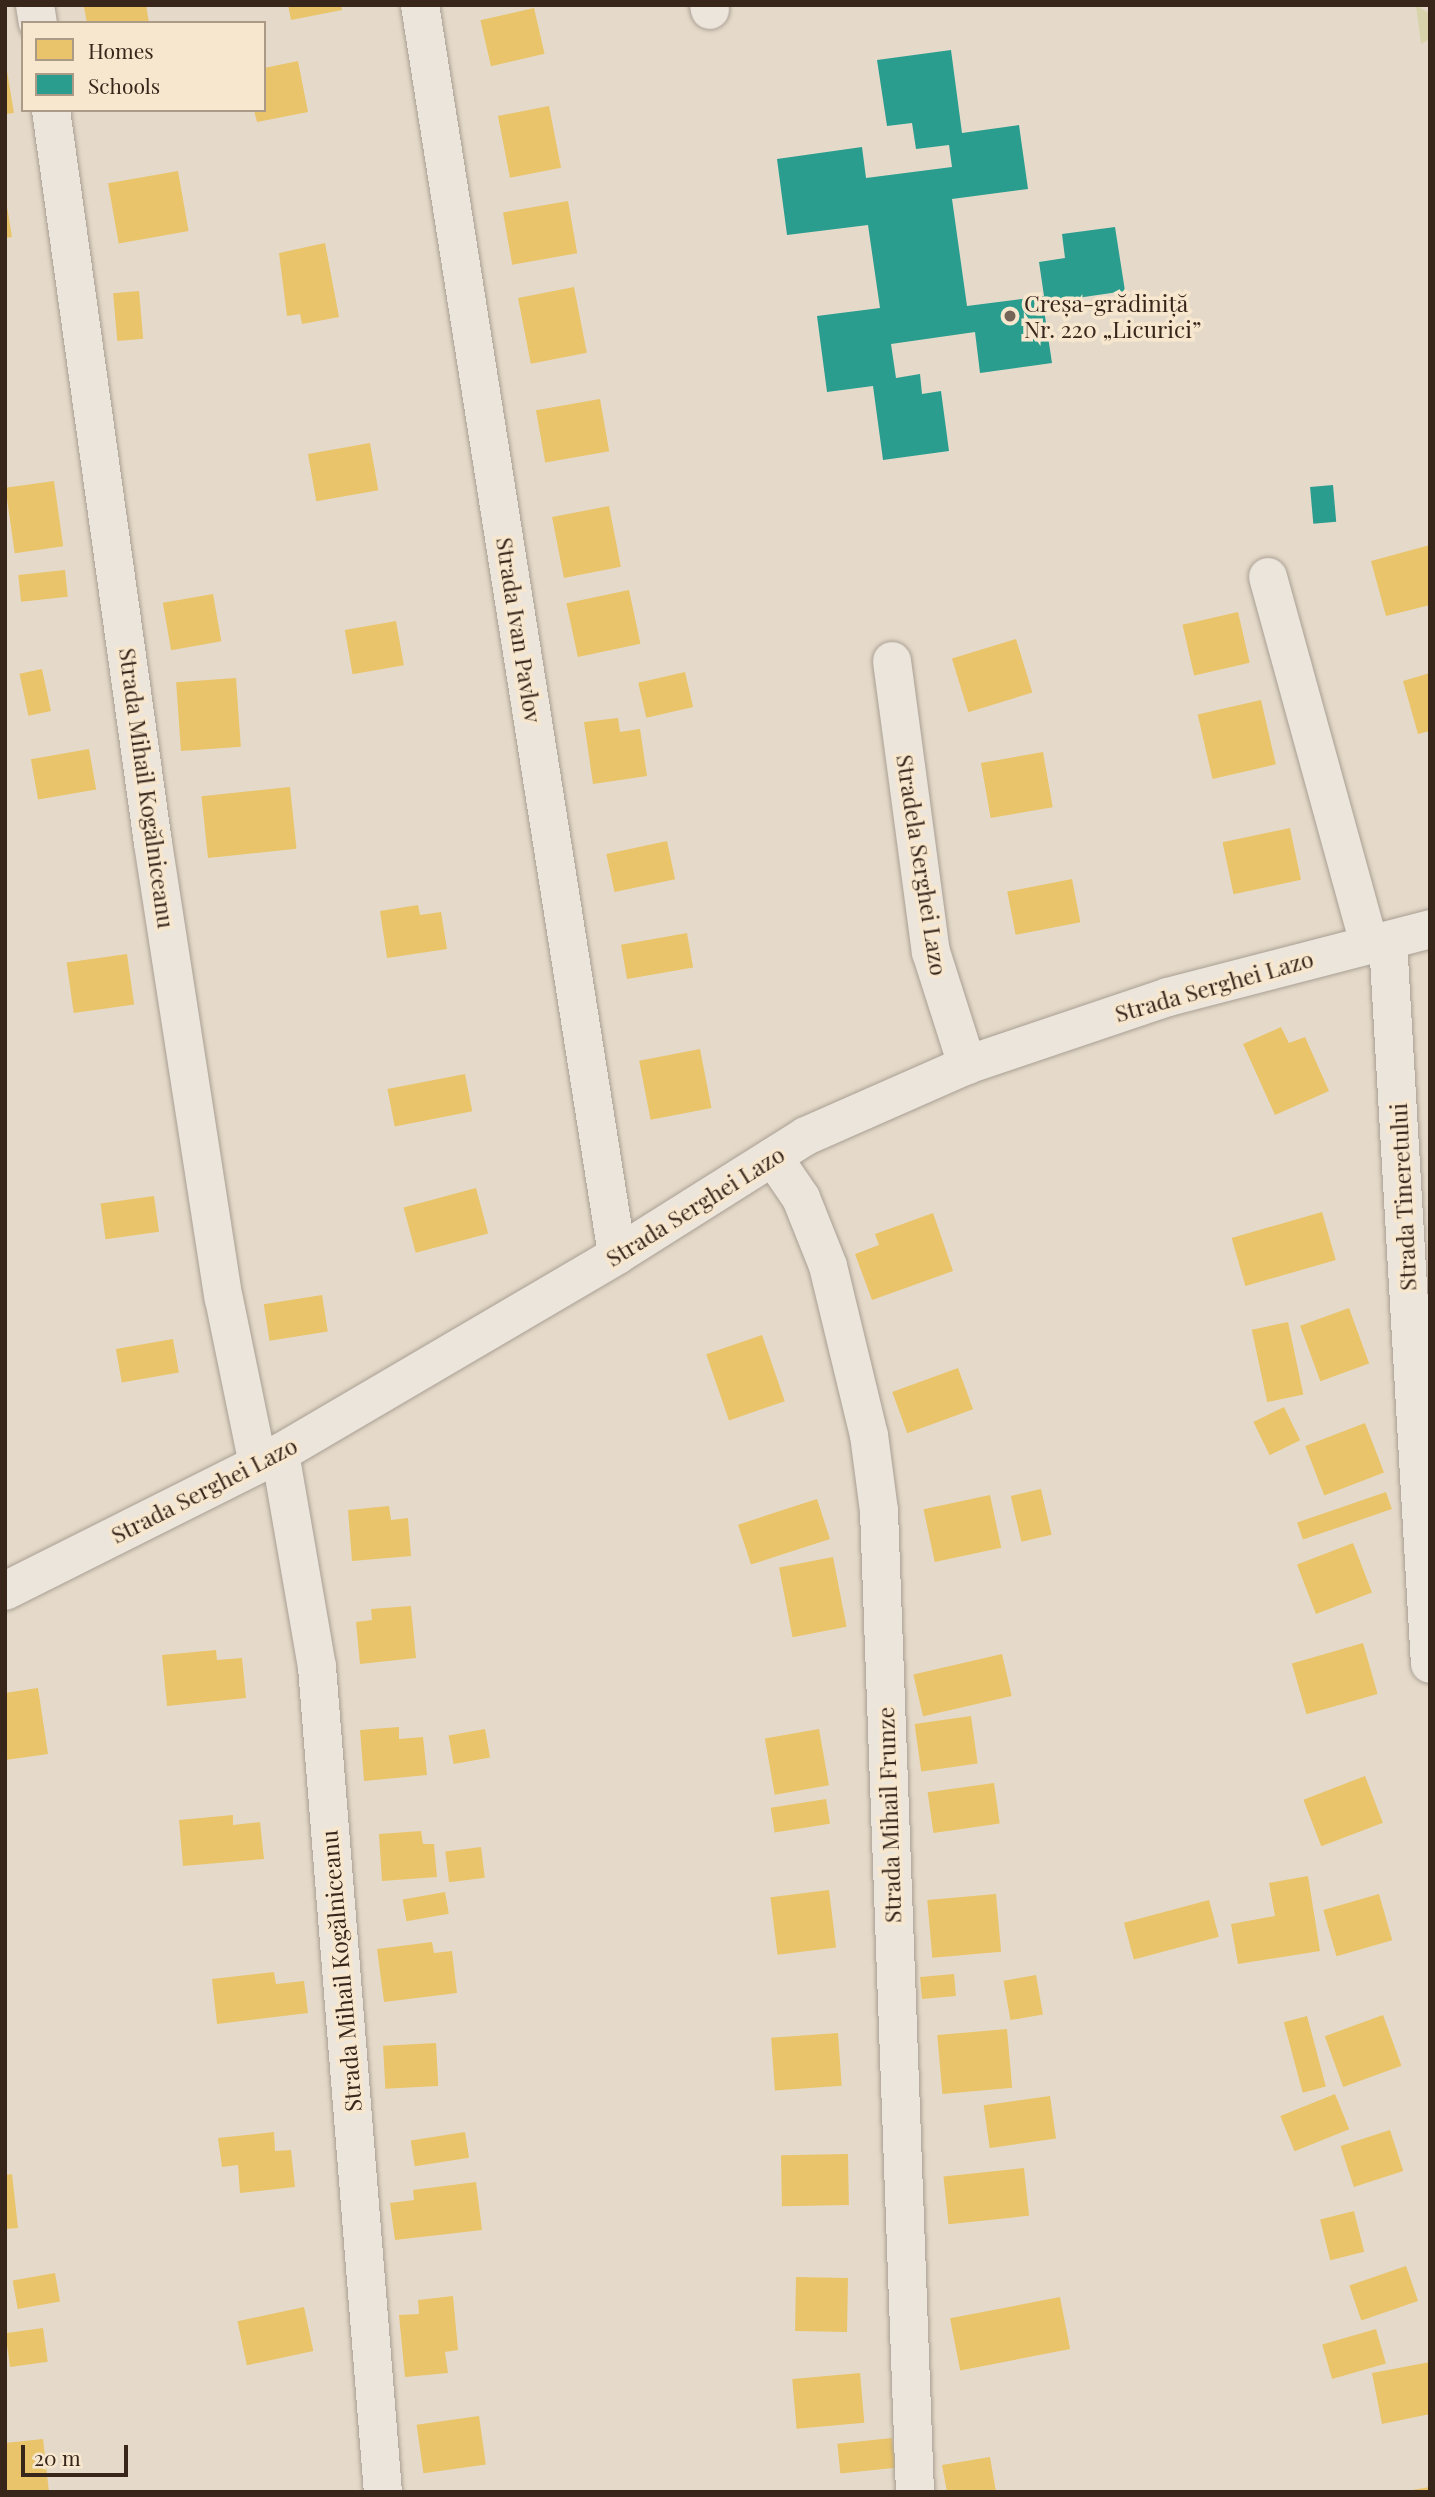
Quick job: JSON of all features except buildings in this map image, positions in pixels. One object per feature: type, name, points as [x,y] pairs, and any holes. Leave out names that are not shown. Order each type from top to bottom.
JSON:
[{"type":"street","name":"Strada Ivan Pavlov","points":[[420,5],[617,1255]]},
{"type":"street","name":"Strada Mihail Kogălniceanu","points":[[51,112],[157,871],[224,1299],[269,1459],[317,1667],[383,2492]]},
{"type":"street","name":"Strada Tineretului","points":[[1268,577],[1379,942],[1430,1664]]},
{"type":"street","name":"Stradela Serghei Lazo","points":[[892,661],[931,952],[967,1065]]},
{"type":"street","name":"Strada Serghei Lazo","points":[[5,1591],[269,1459],[617,1255],[806,1136],[967,1065],[1168,997],[1430,929]]},
{"type":"street","name":"Strada Mihail Frunze","points":[[774,1157],[801,1198],[828,1266],[866,1422],[879,1511],[915,2492]]},
{"type":"shaded area","points":[[1416,5],[1430,14],[1430,39],[1421,44]]},
{"type":"place","name":"Creșa-grădiniță Nr. 220 „Licurici”","points":[[1010,316]]}]
